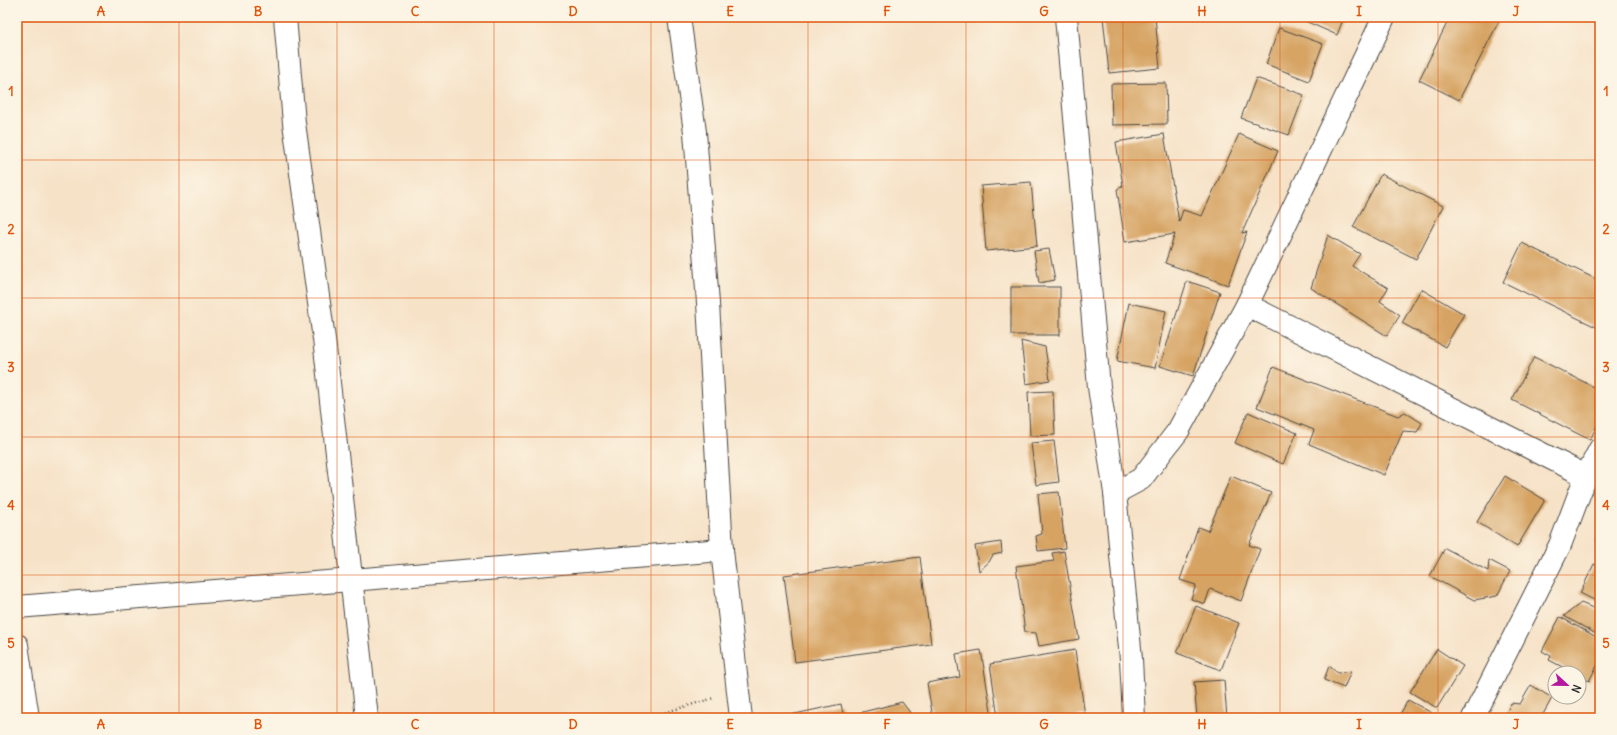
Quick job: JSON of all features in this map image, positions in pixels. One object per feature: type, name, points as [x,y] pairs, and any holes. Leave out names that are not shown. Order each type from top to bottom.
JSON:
[{"type":"street","points":[[285,17],[294,123],[324,339],[350,579],[367,718]]},
{"type":"street","points":[[679,17],[695,132],[708,303],[722,550],[741,718]]},
{"type":"street","points":[[1066,17],[1099,387],[1115,493],[1131,659],[1134,718]]},
{"type":"street","points":[[1115,493],[1141,479],[1178,430],[1247,305],[1384,17]]},
{"type":"street","points":[[1247,305],[1586,476]]},
{"type":"street","points":[[1473,718],[1560,546],[1586,476],[1600,449]]},
{"type":"street","points":[[17,607],[722,550]]},
{"type":"street","points":[[17,645],[28,718]]},
{"type":"path","points":[[646,718],[738,692]]},
{"type":"building","points":[[1103,17],[1155,17],[1160,68],[1109,73]]},
{"type":"building","points":[[1296,17],[1344,17],[1337,35]]},
{"type":"building","points":[[1450,17],[1501,17],[1459,100],[1419,80]]},
{"type":"building","points":[[1279,28],[1323,44],[1309,81],[1266,64]]},
{"type":"building","points":[[1256,78],[1304,95],[1289,135],[1241,118]]},
{"type":"building","points":[[1166,83],[1167,124],[1112,125],[1111,84]]},
{"type":"building","points":[[1164,134],[1179,222],[1183,210],[1202,216],[1239,134],[1278,151],[1242,233],[1247,232],[1228,285],[1165,263],[1175,234],[1125,242],[1117,189],[1123,186],[1116,142]]},
{"type":"building","points":[[1381,174],[1443,206],[1416,259],[1353,227]]},
{"type":"building","points":[[1031,182],[1037,246],[986,251],[981,186]]},
{"type":"building","points":[[1328,235],[1360,254],[1352,266],[1388,288],[1380,301],[1400,315],[1387,336],[1311,288]]},
{"type":"building","points":[[1522,243],[1600,281],[1600,329],[1503,282]]},
{"type":"building","points":[[1049,249],[1055,280],[1039,283],[1034,251]]},
{"type":"building","points":[[1187,281],[1220,292],[1193,376],[1160,366]]},
{"type":"building","points":[[1011,287],[1060,287],[1060,335],[1011,335]]},
{"type":"building","points":[[1421,289],[1464,314],[1445,347],[1402,323]]},
{"type":"building","points":[[1129,303],[1166,311],[1155,368],[1117,361]]},
{"type":"building","points":[[1021,341],[1045,347],[1050,380],[1026,384]]},
{"type":"building","points":[[1534,357],[1600,390],[1600,419],[1590,440],[1512,400]]},
{"type":"building","points":[[1273,367],[1398,416],[1405,412],[1422,423],[1417,432],[1403,431],[1384,475],[1309,444],[1314,430],[1257,407]]},
{"type":"building","points":[[1053,391],[1055,435],[1030,436],[1028,392]]},
{"type":"building","points":[[1248,412],[1297,433],[1283,464],[1235,443]]},
{"type":"building","points":[[1054,441],[1059,482],[1036,485],[1031,443]]},
{"type":"building","points":[[1231,476],[1271,493],[1249,545],[1260,549],[1241,601],[1210,589],[1205,604],[1191,599],[1196,585],[1180,580],[1198,527],[1208,531]]},
{"type":"building","points":[[1505,476],[1545,500],[1517,547],[1477,522]]},
{"type":"building","points":[[1059,492],[1065,548],[1038,551],[1036,536],[1042,534],[1038,494]]},
{"type":"building","points":[[1600,534],[1600,543],[1596,540]]},
{"type":"building","points":[[1001,542],[1002,553],[993,555],[989,562],[979,571],[975,546]]},
{"type":"building","points":[[1445,548],[1488,571],[1489,560],[1510,571],[1497,596],[1474,600],[1430,576]]},
{"type":"building","points":[[1064,551],[1079,639],[1039,646],[1036,633],[1025,632],[1016,566],[1054,561],[1052,553]]},
{"type":"building","points":[[920,557],[931,644],[795,662],[784,575]]},
{"type":"building","points":[[1594,564],[1600,567],[1600,603],[1580,593]]},
{"type":"building","points":[[1581,603],[1600,611],[1600,636],[1564,616]]},
{"type":"building","points":[[1196,606],[1239,623],[1221,670],[1177,653]]},
{"type":"building","points":[[1560,617],[1600,639],[1600,660],[1589,681],[1587,680],[1587,665],[1559,665],[1549,660],[1551,656],[1542,651]]},
{"type":"building","points":[[1437,649],[1463,666],[1437,708],[1410,692]]},
{"type":"building","points":[[981,650],[992,718],[933,718],[927,683],[960,677],[956,654]]},
{"type":"building","points":[[1075,650],[1085,715],[1064,718],[998,718],[990,664]]},
{"type":"building","points":[[1329,666],[1338,673],[1351,671],[1344,688],[1324,680]]},
{"type":"building","points":[[1224,680],[1227,718],[1197,718],[1194,682]]},
{"type":"building","points":[[1531,685],[1547,695],[1548,705],[1541,718],[1504,718],[1511,703],[1520,704]]},
{"type":"building","points":[[1408,700],[1432,713],[1429,718],[1398,718]]},
{"type":"building","points":[[902,702],[914,718],[852,718],[851,715]]},
{"type":"building","points":[[841,704],[844,718],[781,718],[781,717]]},
{"type":"building","points":[[922,714],[923,718],[916,718]]}]
